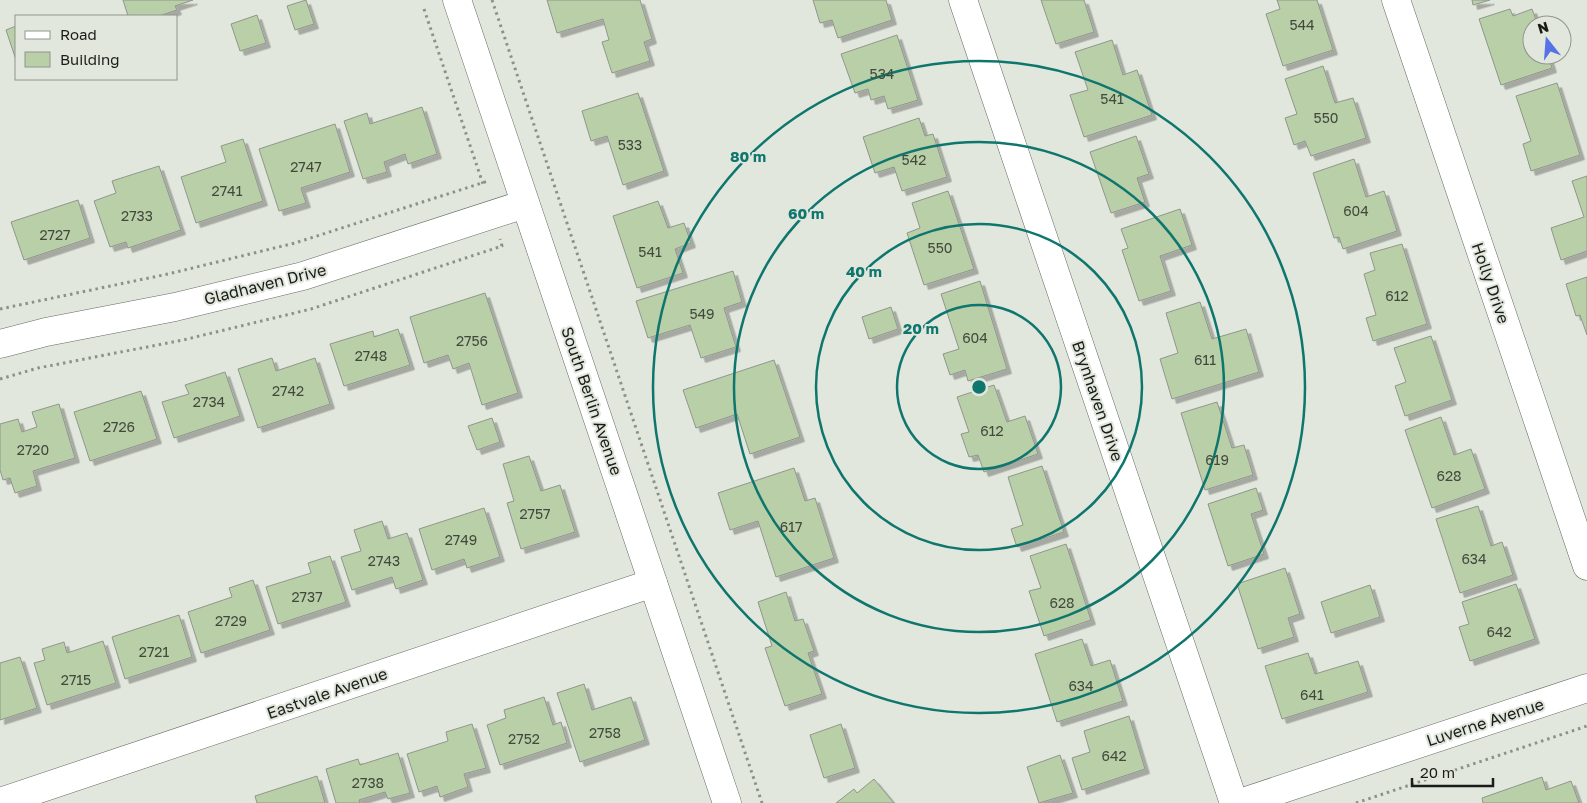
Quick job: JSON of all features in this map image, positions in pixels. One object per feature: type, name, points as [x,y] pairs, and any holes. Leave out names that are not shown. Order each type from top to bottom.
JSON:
[{"type":"street","name":"South Berlin Avenue","points":[[457,0],[727,803]]},
{"type":"street","name":"Brynhaven Drive","points":[[963,0],[1234,803]]},
{"type":"street","name":"Holly Drive","points":[[1396,0],[1587,566]]},
{"type":"street","name":"Gladhaven Drive","points":[[0,344],[46,332],[175,306],[303,276],[525,204]]},
{"type":"street","name":"Eastvale Avenue","points":[[0,802],[653,583]]},
{"type":"street","name":"Luverne Avenue","points":[[1240,803],[1587,688]]},
{"type":"path","points":[[492,0],[762,803]]},
{"type":"path","points":[[424,9],[482,183]]},
{"type":"path","points":[[0,309],[168,274],[295,243],[546,162]]},
{"type":"path","points":[[1356,803],[1587,726]]},
{"type":"building","points":[[123,0],[193,0],[175,6],[177,10],[162,15],[128,15]]},
{"type":"building","points":[[306,0],[314,24],[295,30],[287,6]]},
{"type":"building","points":[[547,0],[640,0],[652,39],[644,42],[650,61],[612,73],[602,42],[609,40],[603,19],[557,33]]},
{"type":"building","points":[[813,0],[886,0],[892,20],[838,38],[832,20],[820,23]]},
{"type":"building","points":[[1041,0],[1084,0],[1094,32],[1056,44]]},
{"type":"building","points":[[1277,0],[1317,0],[1333,50],[1283,66],[1266,14],[1280,9]]},
{"type":"building","points":[[1472,0],[1490,0],[1473,5]]},
{"type":"building","points":[[1510,9],[1513,16],[1532,9],[1534,15],[1522,15],[1522,65],[1551,65],[1552,68],[1501,85],[1479,19]]},
{"type":"building","points":[[257,15],[266,43],[240,51],[231,24]]},
{"type":"building","points":[[15,26],[15,57],[6,30]]},
{"type":"building","points":[[897,35],[918,100],[888,109],[884,96],[871,100],[868,89],[855,93],[841,54]]},
{"type":"building","points":[[1112,40],[1123,75],[1137,70],[1152,115],[1084,137],[1070,95],[1088,90],[1075,52]]},
{"type":"building","points":[[1323,66],[1335,103],[1353,98],[1366,138],[1311,156],[1305,141],[1294,145],[1285,118],[1297,114],[1285,79]]},
{"type":"building","points":[[1557,83],[1580,155],[1531,171],[1523,144],[1531,141],[1516,96]]},
{"type":"building","points":[[638,93],[664,171],[623,185],[607,136],[591,141],[582,111]]},
{"type":"building","points":[[422,107],[437,154],[408,164],[405,154],[384,162],[387,172],[363,179],[344,121],[367,113],[370,124]]},
{"type":"building","points":[[919,118],[925,136],[933,134],[947,177],[902,191],[894,167],[875,173],[863,137]]},
{"type":"building","points":[[335,124],[350,172],[301,188],[306,203],[279,211],[259,149]]},
{"type":"building","points":[[1136,136],[1149,174],[1137,178],[1145,202],[1111,213],[1090,152]]},
{"type":"building","points":[[243,139],[263,201],[196,223],[181,177],[226,162],[221,146]]},
{"type":"building","points":[[1354,159],[1366,197],[1384,191],[1397,231],[1343,249],[1339,237],[1334,238],[1313,173]]},
{"type":"building","points":[[159,166],[181,230],[128,248],[126,242],[110,247],[94,201],[116,193],[112,181]]},
{"type":"building","points":[[1587,176],[1587,251],[1561,260],[1551,228],[1584,217],[1572,181]]},
{"type":"building","points":[[948,191],[974,269],[924,285],[907,233],[920,228],[912,203]]},
{"type":"building","points":[[78,200],[90,238],[24,260],[11,222]]},
{"type":"building","points":[[658,201],[668,228],[684,223],[691,243],[675,249],[683,273],[637,288],[613,216]]},
{"type":"building","points":[[1180,209],[1192,245],[1160,256],[1171,291],[1139,301],[1122,250],[1128,248],[1121,229]]},
{"type":"building","points":[[1402,244],[1427,324],[1373,341],[1366,318],[1376,315],[1364,274],[1375,270],[1370,253]]},
{"type":"building","points":[[733,271],[742,302],[724,308],[736,347],[701,358],[690,325],[648,338],[636,301]]},
{"type":"building","points":[[1587,277],[1587,335],[1580,315],[1576,316],[1566,284]]},
{"type":"building","points":[[980,281],[1007,369],[968,381],[965,370],[950,375],[943,354],[959,349],[941,294]]},
{"type":"building","points":[[485,293],[518,393],[482,405],[469,363],[453,369],[448,355],[424,363],[410,317]]},
{"type":"building","points":[[1200,302],[1212,339],[1246,329],[1259,372],[1172,399],[1160,359],[1178,353],[1166,313]]},
{"type":"building","points":[[891,307],[898,329],[869,339],[862,317]]},
{"type":"building","points":[[398,329],[410,365],[344,386],[330,344],[373,331],[374,337]]},
{"type":"building","points":[[1431,336],[1452,400],[1405,416],[1395,386],[1406,382],[1394,348]]},
{"type":"building","points":[[272,358],[276,371],[315,358],[330,404],[258,428],[238,369]]},
{"type":"building","points":[[774,360],[800,437],[750,454],[737,414],[696,428],[683,390]]},
{"type":"building","points":[[225,372],[240,416],[174,438],[162,402],[189,394],[185,385]]},
{"type":"building","points":[[994,385],[1007,422],[1025,416],[1038,454],[984,472],[978,455],[969,457],[961,434],[969,432],[957,397]]},
{"type":"building","points":[[141,391],[157,439],[90,461],[74,412]]},
{"type":"building","points":[[1217,402],[1232,448],[1244,445],[1253,475],[1205,490],[1181,413]]},
{"type":"building","points":[[59,404],[75,458],[33,471],[37,486],[15,493],[10,478],[3,480],[0,470],[0,424],[18,419],[22,432],[37,427],[32,412]]},
{"type":"building","points":[[1441,417],[1454,455],[1471,449],[1485,489],[1432,508],[1405,430]]},
{"type":"building","points":[[492,418],[500,442],[477,450],[468,426]]},
{"type":"building","points":[[529,456],[541,491],[560,485],[575,532],[521,549],[507,503],[514,501],[503,464]]},
{"type":"building","points":[[1042,466],[1064,532],[1017,547],[1011,529],[1023,525],[1008,477]]},
{"type":"building","points":[[794,468],[805,501],[815,498],[834,558],[776,577],[758,521],[730,530],[718,493]]},
{"type":"building","points":[[1256,488],[1263,510],[1251,514],[1264,554],[1228,566],[1208,504]]},
{"type":"building","points":[[1478,506],[1491,546],[1502,542],[1513,575],[1460,593],[1436,519]]},
{"type":"building","points":[[484,508],[500,557],[467,568],[464,559],[432,570],[419,529]]},
{"type":"building","points":[[382,521],[388,539],[407,533],[423,580],[396,589],[392,577],[352,590],[341,557],[361,551],[354,530]]},
{"type":"building","points":[[1066,544],[1091,620],[1044,636],[1029,591],[1041,588],[1030,556]]},
{"type":"building","points":[[330,556],[346,602],[278,624],[266,587],[311,573],[308,563]]},
{"type":"building","points":[[1285,568],[1300,614],[1288,618],[1294,637],[1258,649],[1237,584]]},
{"type":"building","points":[[253,580],[270,630],[201,653],[188,612],[232,597],[229,588]]},
{"type":"building","points":[[1516,584],[1535,639],[1470,661],[1459,627],[1469,624],[1462,602]]},
{"type":"building","points":[[1370,585],[1380,617],[1331,633],[1321,602]]},
{"type":"building","points":[[786,592],[795,621],[803,619],[814,651],[808,653],[822,694],[785,706],[765,648],[772,646],[758,602]]},
{"type":"building","points":[[179,615],[192,657],[125,679],[112,637]]},
{"type":"building","points":[[1082,639],[1091,666],[1110,660],[1123,701],[1057,722],[1035,654]]},
{"type":"building","points":[[103,641],[116,683],[47,705],[34,663],[45,660],[42,649],[64,642],[67,653]]},
{"type":"building","points":[[1308,653],[1315,674],[1358,661],[1368,692],[1282,719],[1265,666]]},
{"type":"building","points":[[20,657],[37,708],[0,720],[0,663]]},
{"type":"building","points":[[584,684],[592,710],[631,697],[645,740],[580,762],[557,693]]},
{"type":"building","points":[[544,697],[553,725],[561,722],[567,743],[500,765],[487,725],[506,718],[504,710]]},
{"type":"building","points":[[1129,716],[1145,769],[1082,790],[1072,758],[1090,752],[1084,731]]},
{"type":"building","points":[[472,724],[486,768],[464,774],[468,787],[440,797],[437,786],[419,792],[407,754],[448,741],[446,732]]},
{"type":"building","points":[[841,724],[855,768],[824,778],[810,735]]},
{"type":"building","points":[[398,753],[410,793],[388,799],[385,792],[359,800],[360,803],[336,803],[326,769],[358,759],[360,765]]},
{"type":"building","points":[[1060,755],[1073,793],[1039,803],[1027,767]]},
{"type":"building","points":[[317,776],[325,803],[257,803],[255,796]]},
{"type":"building","points":[[1542,777],[1546,790],[1571,781],[1579,803],[1483,803],[1482,798]]},
{"type":"building","points":[[874,779],[894,803],[836,803],[854,789],[857,793]]}]
